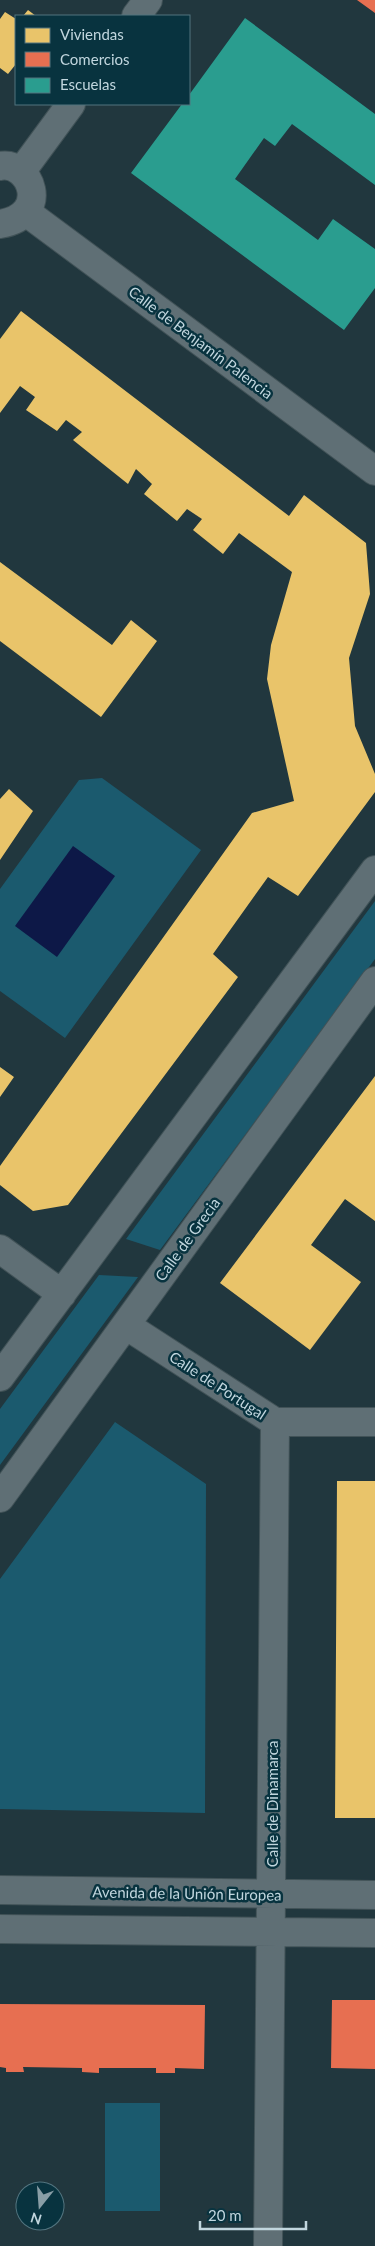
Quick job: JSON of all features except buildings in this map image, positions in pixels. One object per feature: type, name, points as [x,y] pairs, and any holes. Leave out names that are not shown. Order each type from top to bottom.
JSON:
[{"type":"street","points":[[137,15],[148,0]]},
{"type":"street","points":[[0,224],[14,221],[26,212],[32,198],[29,182],[10,169],[70,105]]},
{"type":"street","name":"Calle de Benjamín Palencia","points":[[26,212],[375,471]]},
{"type":"street","points":[[0,1377],[375,870]]},
{"type":"street","name":"Calle de Grecia","points":[[0,1498],[127,1326],[164,1270],[375,981]]},
{"type":"street","points":[[0,1249],[62,1294]]},
{"type":"street","name":"Calle de Portugal","points":[[127,1326],[275,1422],[375,1422]]},
{"type":"street","name":"Calle de Dinamarca","points":[[268,2246],[275,1422]]},
{"type":"street","name":"Avenida de la Unión Europea","points":[[0,1890],[375,1895]]},
{"type":"street","points":[[0,1930],[375,1933]]},
{"type":"shaded area","points":[[102,778],[201,850],[65,1038],[0,991],[0,889],[79,780]]},
{"type":"shaded area","points":[[73,846],[115,876],[57,957],[15,926]]},
{"type":"shaded area","points":[[375,901],[375,959],[160,1250],[126,1239]]},
{"type":"shaded area","points":[[99,1275],[138,1277],[0,1465],[0,1409]]},
{"type":"shaded area","points":[[115,1422],[206,1484],[205,1813],[0,1809],[0,1579]]},
{"type":"shaded area","points":[[105,2103],[160,2103],[160,2211],[105,2211]]}]
